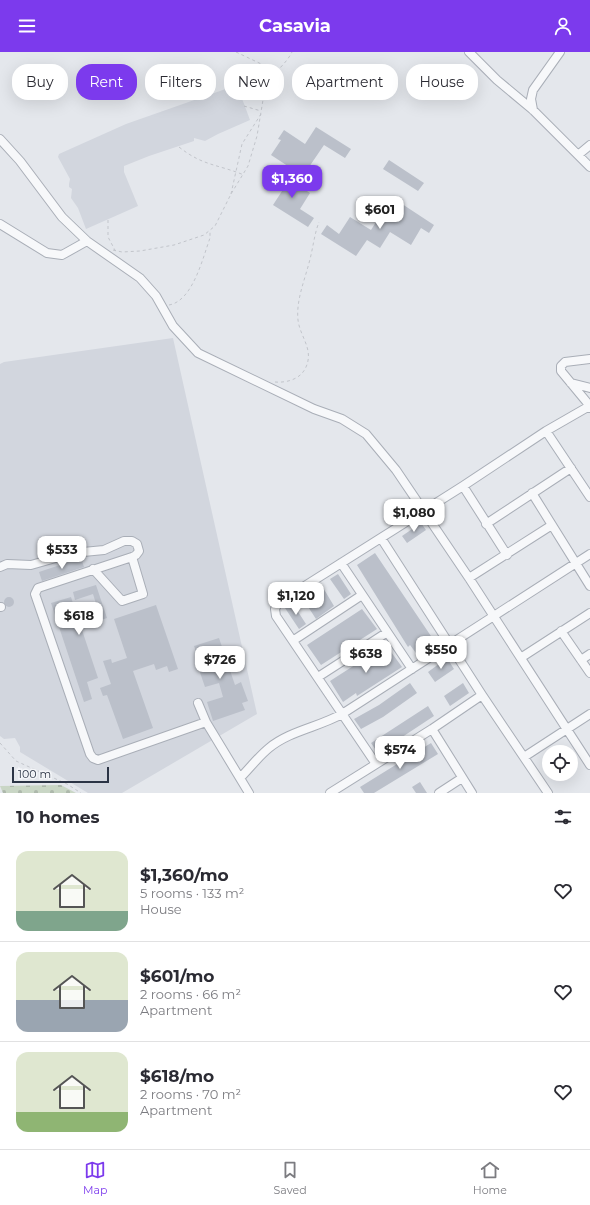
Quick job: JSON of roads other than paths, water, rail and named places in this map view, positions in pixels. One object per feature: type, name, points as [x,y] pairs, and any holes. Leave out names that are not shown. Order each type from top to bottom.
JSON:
[{"type":"street","points":[[469,52],[497,80],[533,110],[590,167]]},
{"type":"street","points":[[533,110],[533,90],[560,52]]},
{"type":"street","points":[[0,138],[20,161],[62,217],[87,241],[140,278],[156,296],[173,326],[198,353],[314,409],[342,419],[366,434],[396,470],[424,511],[522,657],[590,765]]},
{"type":"street","points":[[578,155],[590,145]]},
{"type":"street","points":[[0,224],[48,253],[62,255],[87,241]]},
{"type":"street","points":[[376,764],[294,640],[276,616],[275,609],[278,604],[546,431],[590,407],[561,371],[561,366],[565,362],[590,359]]},
{"type":"street","points":[[571,383],[590,388]]},
{"type":"street","points":[[546,431],[590,497]]},
{"type":"street","points":[[486,524],[571,468]]},
{"type":"street","points":[[463,486],[506,555]]},
{"type":"street","points":[[532,493],[590,586]]},
{"type":"street","points":[[469,578],[552,525]]},
{"type":"street","points":[[381,538],[482,695],[548,793]]},
{"type":"street","points":[[0,567],[7,564],[31,565],[73,553],[104,550],[124,541],[132,541],[137,544],[139,551],[132,557],[38,588],[35,594],[90,754],[93,758],[98,760],[206,722]]},
{"type":"street","points":[[240,778],[269,748],[286,738],[326,723],[342,714],[590,554]]},
{"type":"street","points":[[93,569],[122,602],[143,594],[132,557]]},
{"type":"street","points":[[341,563],[386,633],[412,669]]},
{"type":"street","points":[[294,640],[362,595]]},
{"type":"street","points":[[522,657],[590,613]]},
{"type":"street","points":[[561,631],[590,673]]},
{"type":"street","points":[[318,677],[386,633]]},
{"type":"street","points":[[581,660],[590,654]]},
{"type":"street","points":[[330,793],[432,729],[482,695]]},
{"type":"street","points":[[198,703],[206,722],[250,793]]},
{"type":"street","points":[[524,757],[590,714]]},
{"type":"street","points":[[432,729],[472,793]]},
{"type":"street","points":[[440,793],[462,778]]}]
